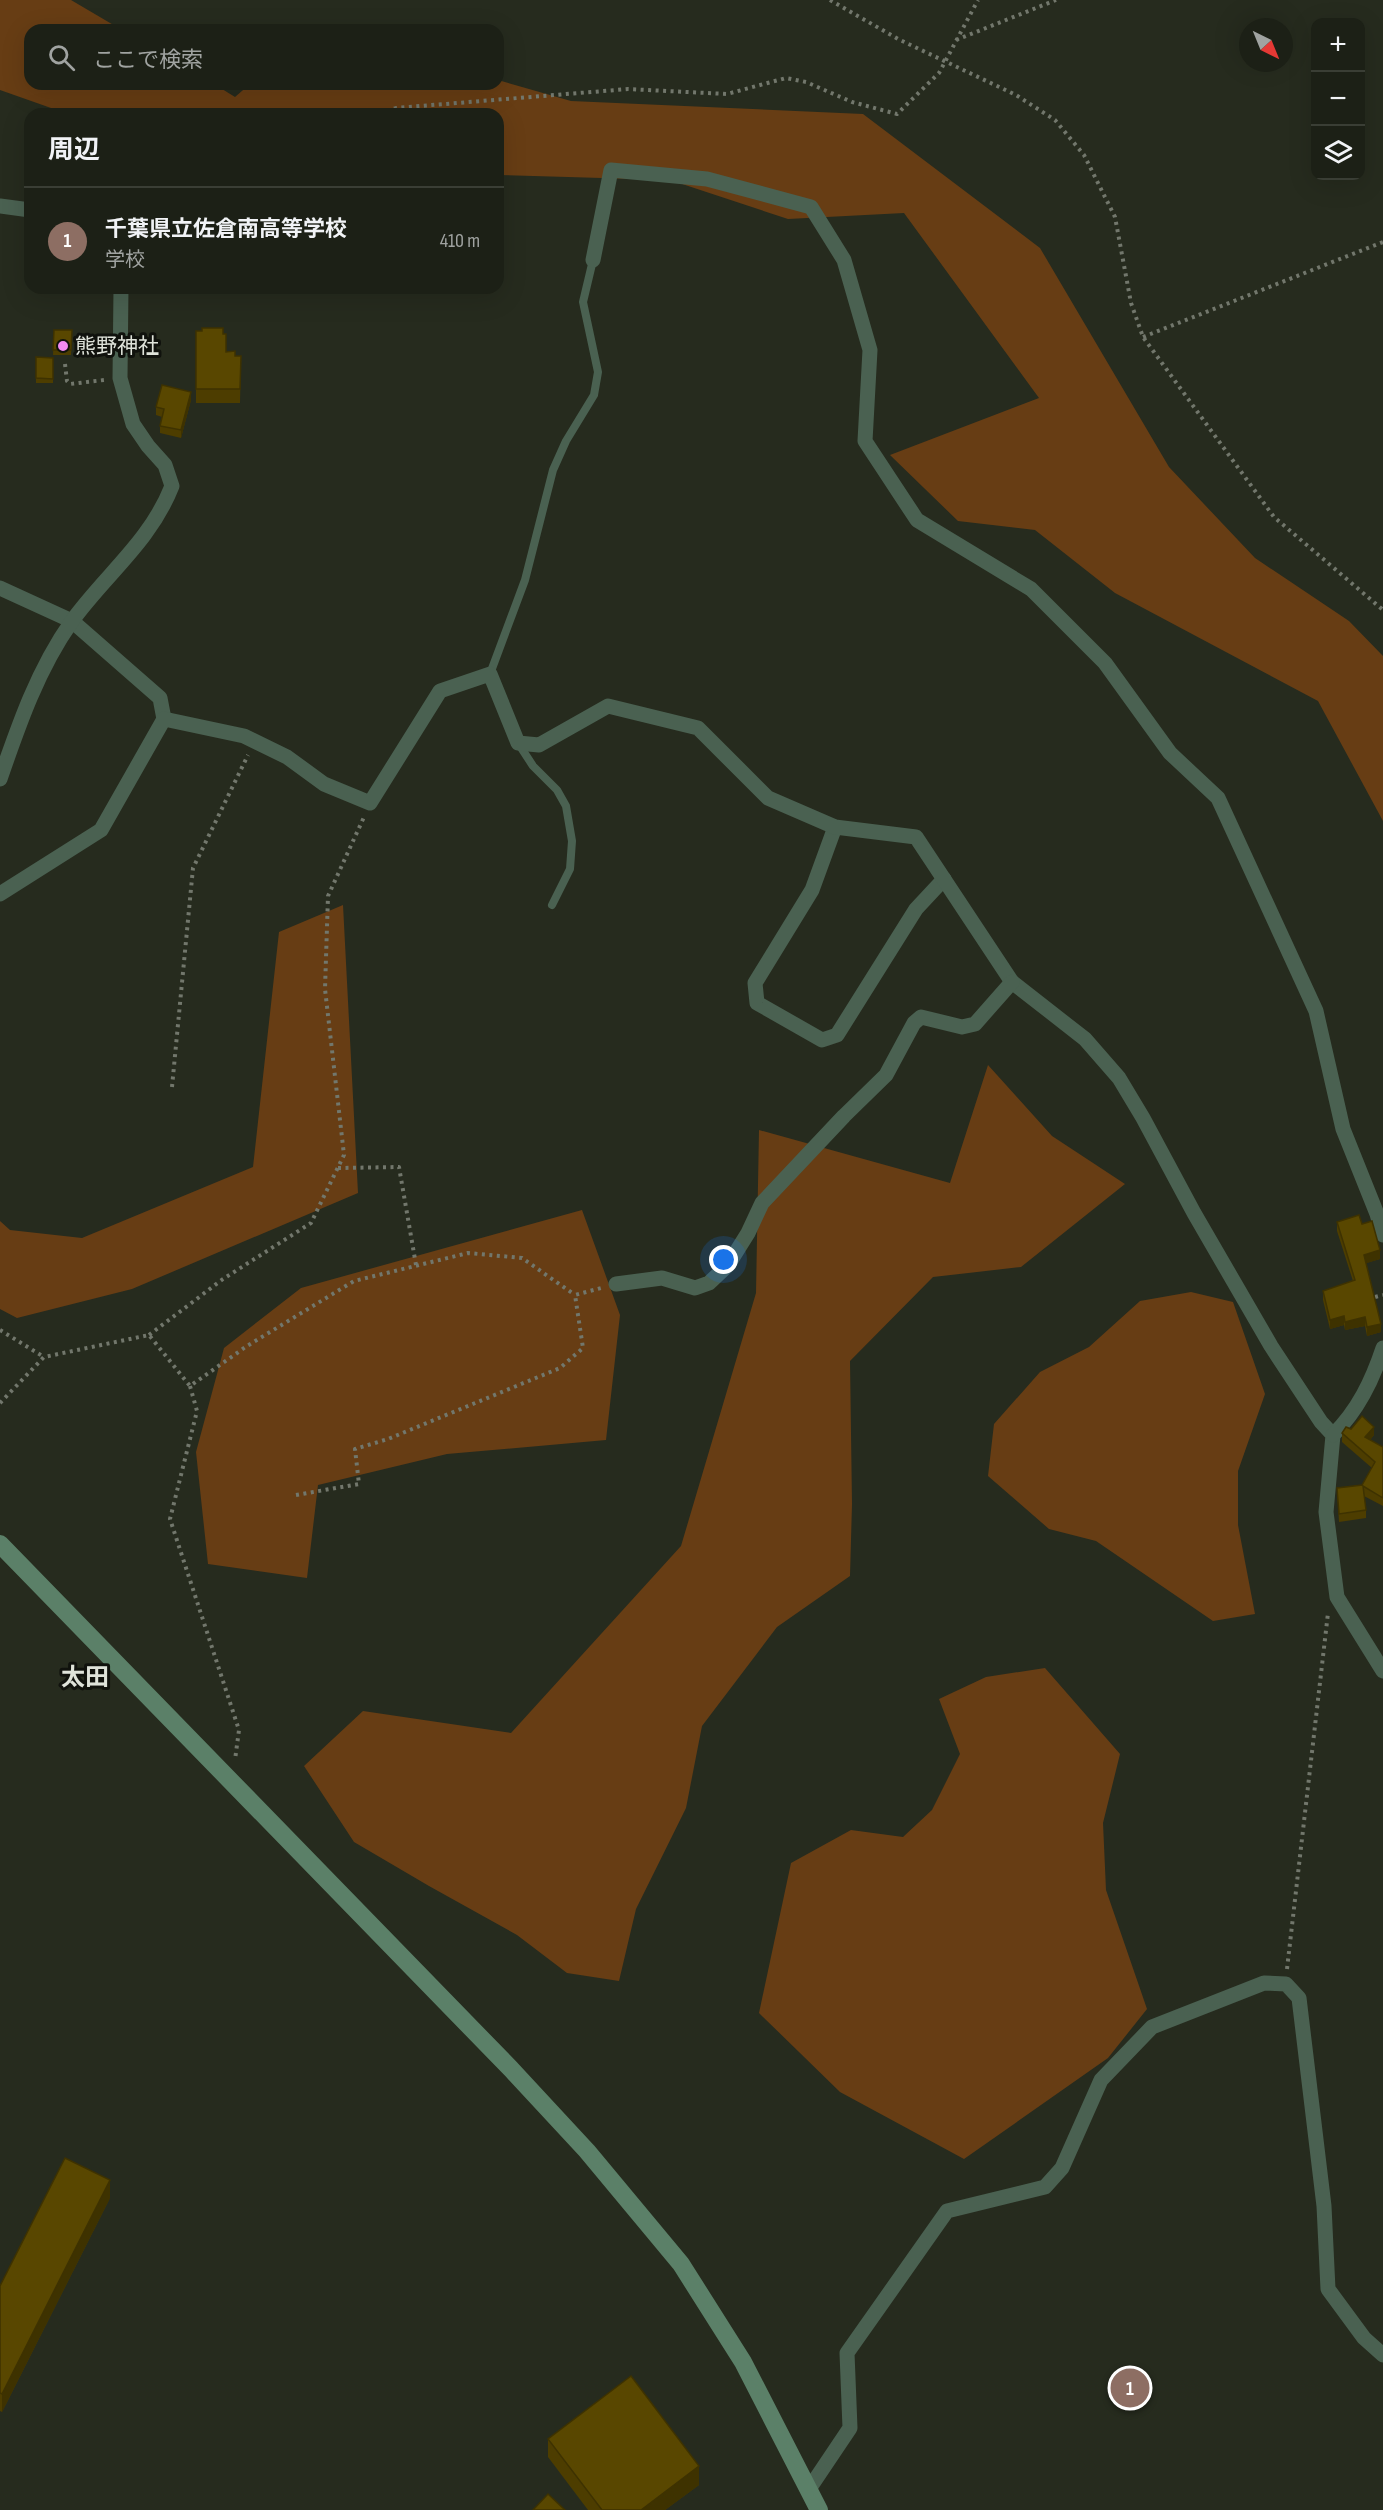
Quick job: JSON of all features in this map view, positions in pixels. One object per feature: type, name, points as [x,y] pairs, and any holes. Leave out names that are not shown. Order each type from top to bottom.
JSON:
[{"type":"street","points":[[593,260],[611,170],[707,179],[812,207],[844,260],[870,350],[865,441],[917,520],[1031,589],[1105,663],[1170,753],[1218,798],[1316,1011],[1343,1129],[1377,1214],[1383,1235]]},
{"type":"street","points":[[0,206],[24,209]]},
{"type":"street","points":[[0,779],[30,694],[72,621],[145,537],[164,507],[172,486],[165,465],[133,424],[120,378],[121,294]]},
{"type":"street","points":[[0,588],[72,621],[160,698],[164,719],[102,830],[0,894]]},
{"type":"street","points":[[164,719],[244,736],[287,757],[324,784],[370,803],[440,691],[490,675],[518,743],[539,745],[608,706],[698,728],[768,798],[836,827],[916,837],[1012,982],[1085,1039],[1119,1078],[1271,1346],[1321,1422],[1333,1435]]},
{"type":"street","points":[[836,827],[812,890],[755,983],[757,1003],[822,1040],[837,1035],[916,909],[944,879]]},
{"type":"street","points":[[616,1284],[662,1278],[695,1288],[709,1283],[728,1265],[748,1233],[762,1203],[886,1075],[914,1023],[921,1017],[962,1028],[975,1024],[1012,982]]},
{"type":"street","points":[[1383,1348],[1372,1381],[1349,1419],[1333,1435],[1326,1512],[1337,1597],[1383,1671]]},
{"type":"street","points":[[0,1544],[511,2069],[587,2151],[681,2264],[743,2362],[819,2510]]},
{"type":"street","points":[[809,2489],[850,2428],[847,2353],[947,2211],[1045,2187],[1062,2168],[1101,2080],[1152,2027],[1263,1983],[1286,1984],[1299,1998],[1324,2206],[1328,2289],[1364,2338],[1383,2355]]},
{"type":"lane","points":[[490,675],[525,580],[553,470],[566,441],[594,395],[598,372],[584,302],[593,260]]},
{"type":"lane","points":[[518,743],[533,766],[557,790],[566,806],[572,841],[570,869],[552,905]]},
{"type":"path","points":[[830,0],[898,39],[1016,95],[1055,120],[1084,155],[1115,218],[1131,303],[1143,337],[1274,517],[1383,610]]},
{"type":"path","points":[[396,108],[628,89],[727,94],[786,78],[806,82],[852,102],[897,114],[939,73],[978,0]]},
{"type":"path","points":[[956,40],[1056,0]]},
{"type":"path","points":[[1143,337],[1383,242]]},
{"type":"path","points":[[65,364],[67,381],[70,384],[120,378]]},
{"type":"path","points":[[172,1087],[193,868],[255,741]]},
{"type":"path","points":[[0,1403],[45,1357],[149,1335],[223,1279],[311,1223],[344,1155],[326,989],[328,896],[370,803]]},
{"type":"path","points":[[338,1168],[399,1167],[416,1265]]},
{"type":"path","points":[[190,1386],[247,1347],[354,1281],[468,1252],[522,1258],[575,1295],[583,1348],[560,1368],[388,1439],[355,1449],[358,1484],[296,1495]]},
{"type":"path","points":[[575,1295],[616,1284]]},
{"type":"path","points":[[1375,1297],[1383,1295]]},
{"type":"path","points":[[0,1330],[45,1357]]},
{"type":"path","points":[[149,1335],[190,1386],[197,1411],[170,1519],[239,1730],[231,1781]]},
{"type":"path","points":[[1286,1984],[1328,1612],[1337,1597]]},
{"type":"shaded area","points":[[0,0],[71,0],[112,24],[24,24],[24,90],[224,90],[235,97],[243,90],[504,90],[504,82],[571,101],[863,114],[1040,248],[1169,467],[1255,558],[1349,621],[1383,656],[1383,821],[1318,701],[1115,593],[1035,530],[958,521],[890,455],[1039,398],[904,213],[788,219],[670,180],[504,175],[504,108],[51,108],[0,90]]},
{"type":"shaded area","points":[[343,905],[358,1193],[132,1289],[17,1318],[0,1309],[0,1221],[10,1230],[82,1238],[253,1167],[279,932]]},
{"type":"shaded area","points":[[988,1065],[1052,1136],[1125,1184],[1021,1267],[933,1277],[850,1361],[852,1504],[850,1576],[777,1627],[702,1726],[686,1808],[636,1909],[619,1981],[567,1973],[517,1935],[354,1842],[304,1766],[363,1711],[511,1733],[681,1546],[756,1293],[759,1130],[950,1183]]},
{"type":"shaded area","points":[[582,1210],[620,1315],[606,1440],[447,1454],[318,1485],[307,1578],[208,1564],[196,1452],[224,1348],[301,1288]]},
{"type":"shaded area","points":[[1191,1292],[1233,1302],[1265,1394],[1238,1471],[1238,1525],[1255,1614],[1213,1621],[1096,1541],[1049,1529],[988,1476],[994,1424],[1040,1372],[1089,1347],[1140,1301]]},
{"type":"shaded area","points":[[1045,1668],[1120,1754],[1103,1823],[1106,1890],[1147,2009],[1108,2058],[964,2159],[840,2092],[759,2013],[791,1863],[851,1830],[903,1837],[932,1810],[960,1754],[939,1699],[986,1677]]},
{"type":"building","points":[[202,328],[223,328],[223,334],[226,334],[226,352],[235,351],[235,356],[241,356],[240,389],[196,389],[196,331],[202,331]]},
{"type":"building","points":[[54,330],[72,330],[71,350],[53,350]]},
{"type":"building","points":[[36,357],[53,358],[53,379],[36,378]]},
{"type":"building","points":[[162,385],[191,392],[181,430],[160,426],[164,409],[156,407]]},
{"type":"building","points":[[1359,1215],[1362,1224],[1372,1221],[1380,1250],[1364,1255],[1381,1324],[1367,1327],[1365,1317],[1345,1322],[1344,1316],[1330,1320],[1323,1291],[1355,1280],[1337,1222]]},
{"type":"building","points":[[1362,1416],[1374,1427],[1365,1437],[1383,1447],[1383,1498],[1363,1486],[1366,1510],[1339,1514],[1337,1488],[1362,1485],[1375,1462],[1342,1433],[1346,1427],[1351,1429]]},
{"type":"building","points":[[65,2158],[110,2180],[2,2394],[0,2393],[0,2286]]},
{"type":"building","points":[[631,2376],[699,2466],[641,2510],[602,2510],[548,2439]]},
{"type":"building","points":[[548,2494],[565,2510],[533,2510]]},
{"type":"place","name":"熊野神社","points":[[63,346]]},
{"type":"place","name":"千葉県立佐倉南高等学校","points":[[1130,2388]]},
{"type":"district","name":"太田","points":[[85,1677]]}]
